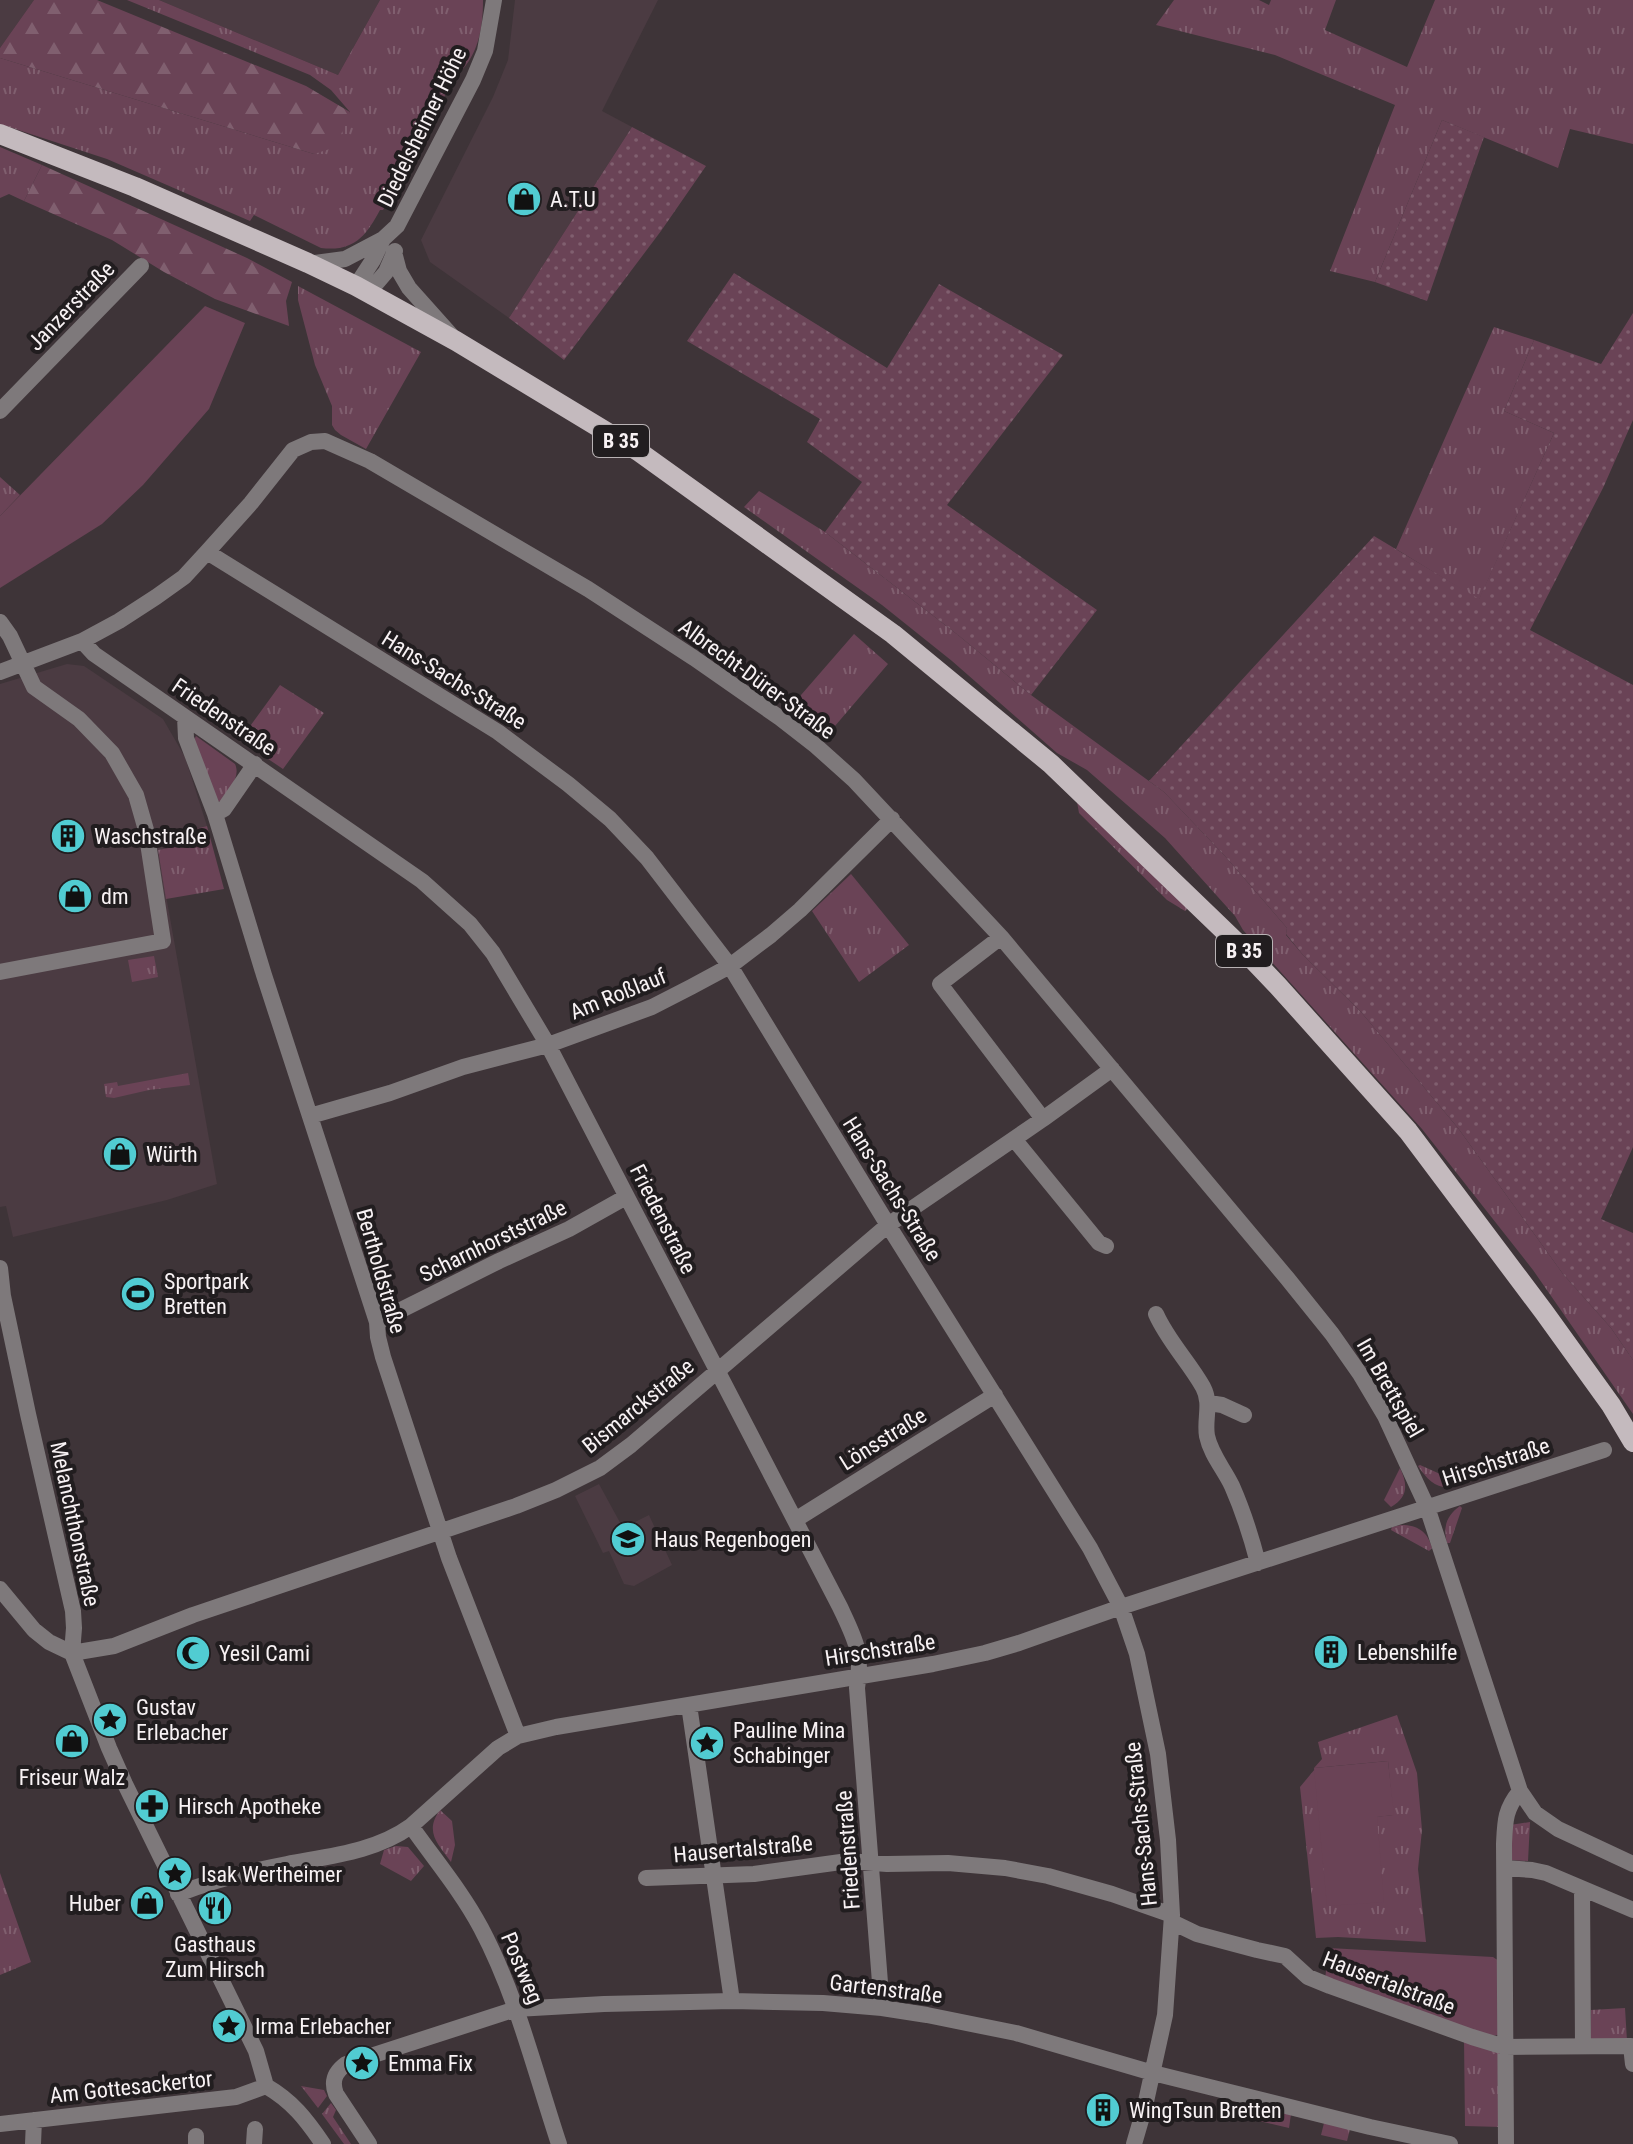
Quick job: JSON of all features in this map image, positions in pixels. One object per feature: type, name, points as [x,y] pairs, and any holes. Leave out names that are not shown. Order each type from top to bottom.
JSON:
[{"type":"main road","name":"B 35","points":[[0,134],[135,187],[311,263],[456,341],[638,451],[893,634],[1051,764],[1248,954],[1408,1131],[1544,1312],[1611,1405],[1629,1436]]},
{"type":"street","name":"Diedelsheimer Höhe","points":[[397,226],[473,80],[485,51],[494,0]]},
{"type":"street","points":[[311,263],[345,259],[383,239],[397,226]]},
{"type":"street","points":[[362,290],[386,272],[394,252],[397,226]]},
{"type":"street","points":[[362,290],[383,239]]},
{"type":"street","points":[[394,252],[399,271],[409,288],[456,341]]},
{"type":"street","name":"Janzerstraße","points":[[0,411],[141,266]]},
{"type":"street","name":"Albrecht-Dürer-Straße","points":[[207,552],[293,450],[311,442],[325,441],[341,447],[452,508],[588,589],[694,658],[816,746],[892,819],[1001,937],[1112,1069]]},
{"type":"street","points":[[0,672],[82,641],[156,597],[184,577],[207,552]]},
{"type":"street","name":"Hans-Sachs-Straße","points":[[207,552],[535,757],[610,819],[647,858],[730,966],[888,1225],[1066,1506],[1121,1607],[1137,1654],[1158,1754],[1168,1840],[1172,1919],[1165,2015],[1134,2144]]},
{"type":"street","points":[[0,622],[34,687],[79,719],[112,753],[136,795],[146,830],[163,941],[0,972]]},
{"type":"street","name":"Friedenstraße","points":[[82,641],[94,654],[422,881],[470,924],[499,963],[548,1045],[795,1520],[853,1636],[861,1659],[857,1688],[882,2008]]},
{"type":"street","name":"Bertholdstraße","points":[[185,717],[186,738],[215,814],[377,1322],[383,1357],[440,1532],[518,1736]]},
{"type":"street","points":[[215,814],[224,809],[255,764]]},
{"type":"street","name":"Am Roßlauf","points":[[310,1116],[390,1093],[463,1067],[548,1045],[652,1007],[730,966],[800,910],[892,819]]},
{"type":"street","points":[[1001,937],[940,984],[1043,1119]]},
{"type":"street","name":"Bismarckstraße","points":[[72,1653],[114,1646],[193,1615],[440,1532],[556,1490],[600,1468],[631,1445],[888,1225],[1112,1069]]},
{"type":"street","name":"Im Brettspiel","points":[[1112,1069],[1332,1334],[1385,1416],[1427,1507],[1520,1791],[1535,1813],[1558,1829],[1633,1864]]},
{"type":"street","points":[[1014,1139],[1099,1243],[1106,1246]]},
{"type":"street","name":"Scharnhorststraße","points":[[377,1322],[569,1229],[626,1197]]},
{"type":"street","name":"Melanchthonstraße","points":[[0,1268],[3,1296],[73,1611],[72,1653],[109,1748],[256,2051],[266,2086]]},
{"type":"street","points":[[1156,1314],[1163,1330],[1204,1388],[1209,1403],[1207,1436],[1241,1505],[1258,1563]]},
{"type":"street","name":"Lönsstraße","points":[[795,1520],[995,1395]]},
{"type":"street","points":[[1209,1403],[1244,1415]]},
{"type":"street","name":"Hirschstraße","points":[[178,1894],[228,1878],[376,1845],[395,1837],[498,1748],[518,1736],[985,1653],[1604,1450]]},
{"type":"street","points":[[0,1589],[34,1630],[49,1642],[72,1653]]},
{"type":"street","points":[[689,1705],[732,2001]]},
{"type":"street","points":[[1506,2144],[1506,1817],[1511,1802],[1520,1791]]},
{"type":"street","name":"Postweg","points":[[411,1826],[466,1902],[496,1958],[516,2009],[559,2144]]},
{"type":"street","name":"Hausertalstraße","points":[[646,1878],[754,1874],[848,1861],[948,1863],[1029,1872],[1091,1887],[1172,1919],[1197,1934],[1285,1956],[1308,1977],[1505,2047]]},
{"type":"street","points":[[1505,1868],[1546,1873],[1633,1910]]},
{"type":"street","points":[[1582,1889],[1583,2046]]},
{"type":"street","name":"Gartenstraße","points":[[369,2144],[336,2094],[333,2079],[346,2064],[516,2009],[732,2001],[882,2008],[927,2015],[1016,2033],[1153,2073],[1450,2144]]},
{"type":"street","points":[[1505,2047],[1631,2046],[1633,2064]]},
{"type":"street","points":[[266,2086],[286,2098],[307,2120],[323,2144]]},
{"type":"street","name":"Am Gottesackertor","points":[[0,2124],[236,2097],[266,2086]]},
{"type":"street","points":[[33,2144],[34,2120]]},
{"type":"shaded area","points":[[0,0],[34,0],[0,48]]},
{"type":"shaded area","points":[[159,0],[380,0],[338,75]]},
{"type":"shaded area","points":[[515,0],[658,0],[602,111],[632,127],[509,318],[430,262],[421,240],[493,97],[508,60]]},
{"type":"shaded area","points":[[67,664],[84,666],[163,719],[185,757],[207,826],[173,833],[175,847],[158,850],[217,1184],[167,1200],[13,1237],[6,1206],[0,1207],[0,684]]},
{"type":"shaded area","name":"Haus Regenbogen","points":[[599,1484],[623,1528],[649,1515],[672,1565],[634,1586],[624,1584],[609,1551],[603,1553],[575,1496]]},
{"type":"green space","points":[[34,0],[97,0],[306,86],[350,112],[336,147],[314,154],[0,58],[0,48]]},
{"type":"green space","points":[[127,0],[159,0],[338,75],[380,0],[483,0],[482,22],[474,52],[455,77],[383,210],[358,240],[332,249],[321,248],[254,215],[250,221],[107,159],[0,124],[0,58],[314,154],[350,112],[331,90],[310,75]]},
{"type":"green space","points":[[1174,0],[1259,0],[1269,5],[1271,0],[1336,0],[1325,30],[1407,67],[1435,0],[1633,0],[1633,144],[1570,129],[1558,168],[1442,120],[1375,282],[1330,271],[1395,105],[1275,55],[1156,25]]},
{"type":"green space","points":[[1442,120],[1484,137],[1427,301],[1375,282]]},
{"type":"green space","points":[[632,127],[706,166],[564,360],[509,318]]},
{"type":"green space","points":[[0,147],[42,165],[24,201],[9,194],[0,198]]},
{"type":"green space","points":[[42,165],[247,258],[292,282],[286,301],[289,326],[215,299],[112,240],[24,201]]},
{"type":"green space","points":[[734,273],[887,368],[939,284],[1063,355],[947,505],[1097,610],[1031,695],[825,532],[862,482],[807,442],[820,419],[687,341]]},
{"type":"green space","points":[[298,286],[421,352],[366,449],[341,435],[332,425],[332,406],[315,365],[298,300]]},
{"type":"green space","points":[[205,306],[245,323],[209,409],[143,485],[102,524],[0,588],[0,516]]},
{"type":"green space","points":[[1633,313],[1633,420],[1603,488],[1530,630],[1633,685],[1633,1147],[1601,1219],[1633,1233],[1633,1360],[1611,1328],[1563,1274],[1458,1128],[1361,1012],[1303,955],[1286,934],[1287,928],[1224,855],[1164,792],[1149,781],[1374,536],[1479,599],[1554,433],[1504,411],[1534,340],[1601,364]]},
{"type":"green space","points":[[1494,327],[1534,340],[1504,411],[1554,433],[1479,600],[1396,549]]},
{"type":"green space","points":[[0,477],[20,495],[0,516]]},
{"type":"green space","points":[[759,491],[825,532],[1031,695],[1164,792],[1224,855],[1287,928],[1286,935],[1303,955],[1361,1012],[1458,1128],[1563,1274],[1611,1328],[1633,1360],[1633,1414],[1533,1270],[1422,1129],[1243,930],[1235,916],[1165,838],[1087,770],[1057,753],[952,661],[882,605],[744,507]]},
{"type":"green space","points":[[854,634],[888,664],[823,740],[788,710]]},
{"type":"green space","points":[[280,685],[324,713],[283,769],[240,740]]},
{"type":"green space","points":[[196,736],[235,764],[235,778],[222,801],[217,802],[194,740]]},
{"type":"green space","points":[[1077,802],[1190,906],[1185,911],[1167,900],[1079,813]]},
{"type":"green space","points":[[207,826],[224,889],[166,899],[158,850],[174,847],[173,834]]},
{"type":"green space","points":[[851,874],[909,945],[859,982],[812,911]]},
{"type":"green space","points":[[154,956],[158,977],[132,982],[128,960]]},
{"type":"green space","points":[[188,1073],[190,1085],[106,1097],[104,1084],[117,1082],[118,1086]]},
{"type":"green space","points":[[1420,1465],[1458,1482],[1458,1486],[1435,1484],[1422,1472]]},
{"type":"green space","points":[[1400,1468],[1405,1490],[1401,1499],[1391,1507],[1384,1500]]},
{"type":"green space","points":[[1460,1506],[1462,1508],[1450,1543],[1447,1543],[1447,1522]]},
{"type":"green space","points":[[1401,1525],[1421,1530],[1432,1548],[1429,1551],[1391,1530]]},
{"type":"green space","points":[[1397,1715],[1417,1773],[1422,1830],[1418,1869],[1426,1942],[1316,1938],[1300,1787],[1315,1769],[1320,1823],[1393,1815],[1388,1761],[1314,1768],[1322,1759],[1318,1742]]},
{"type":"green space","points":[[1388,1761],[1394,1815],[1377,1817],[1384,1902],[1327,1906],[1314,1768]]},
{"type":"green space","points":[[440,1810],[452,1821],[455,1845],[451,1862],[433,1831]]},
{"type":"green space","points":[[1530,1822],[1528,1861],[1509,1860],[1510,1825]]},
{"type":"green space","points":[[396,1846],[408,1847],[424,1866],[411,1881],[380,1864],[384,1850]]},
{"type":"green space","points":[[0,1873],[31,1962],[0,1975]]},
{"type":"green space","points":[[1329,1948],[1493,1957],[1499,1961],[1499,2035],[1489,2036],[1325,1979]]},
{"type":"green space","points":[[1625,2008],[1627,2041],[1591,2041],[1591,2010]]},
{"type":"green space","points":[[1464,2038],[1500,2049],[1502,2127],[1465,2126]]},
{"type":"green space","points":[[301,2086],[324,2090],[327,2096],[318,2108]]},
{"type":"green space","points":[[331,2103],[336,2110],[333,2117],[351,2144],[344,2144],[322,2114]]},
{"type":"green space","points":[[1262,2107],[1291,2114],[1289,2128],[1259,2121]]},
{"type":"green space","points":[[1324,2123],[1350,2129],[1347,2141],[1321,2135]]},
{"type":"place","name":"A.T.U","points":[[524,199]]},
{"type":"place","name":"Waschstraße","points":[[68,836]]},
{"type":"place","name":"dm","points":[[75,896]]},
{"type":"place","name":"Würth","points":[[120,1154]]},
{"type":"place","name":"Sportpark Bretten","points":[[138,1294]]},
{"type":"place","name":"Haus Regenbogen","points":[[628,1539]]},
{"type":"place","name":"Lebenshilfe","points":[[1331,1652]]},
{"type":"place","name":"Yesil Cami","points":[[193,1653]]},
{"type":"place","name":"Gustav Erlebacher","points":[[110,1720]]},
{"type":"place","name":"Friseur Walz","points":[[72,1741]]},
{"type":"place","name":"Pauline Mina Schabinger","points":[[707,1743]]},
{"type":"place","name":"Hirsch Apotheke","points":[[152,1806]]},
{"type":"place","name":"Isak Wertheimer","points":[[175,1874]]},
{"type":"place","name":"Huber","points":[[147,1903]]},
{"type":"place","name":"Gasthaus Zum Hirsch","points":[[215,1908]]},
{"type":"place","name":"Irma Erlebacher","points":[[229,2026]]},
{"type":"place","name":"Emma Fix","points":[[362,2063]]},
{"type":"place","name":"WingTsun Bretten","points":[[1103,2110]]}]
